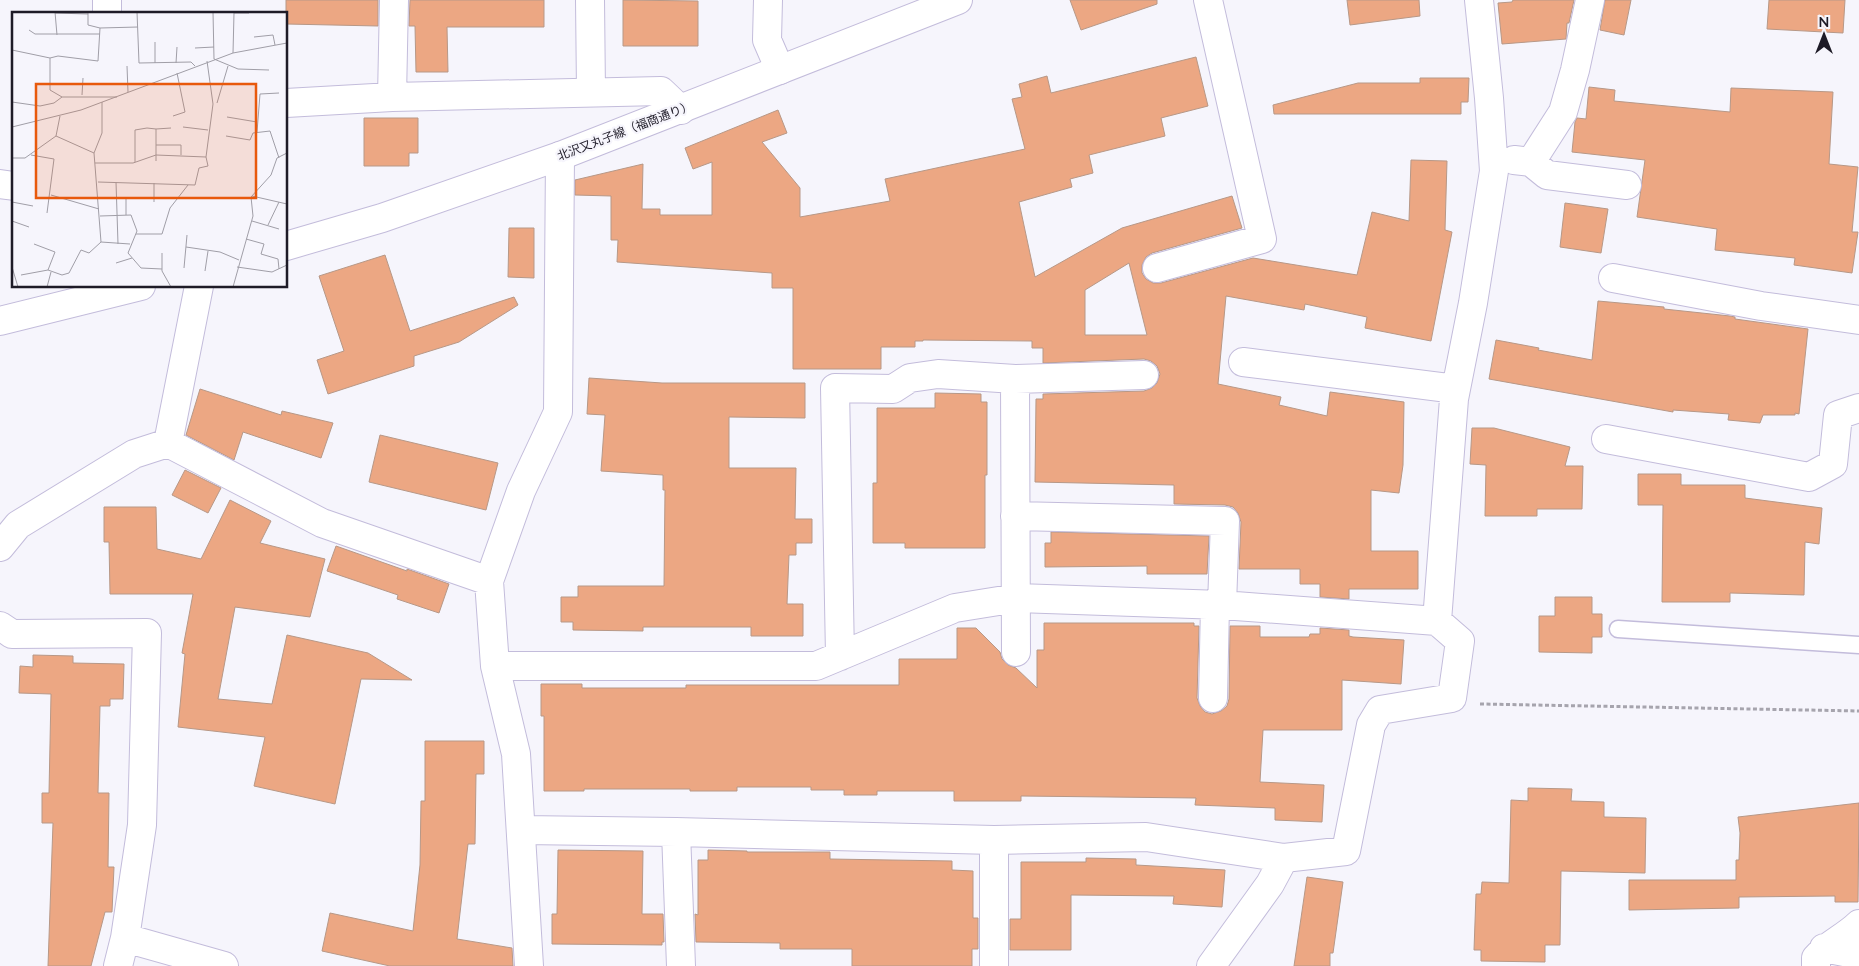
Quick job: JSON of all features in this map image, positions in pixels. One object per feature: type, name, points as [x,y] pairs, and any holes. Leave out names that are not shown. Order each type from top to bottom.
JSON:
[{"type":"street","points":[[392,97],[394,0]]},
{"type":"street","points":[[590,0],[591,92]]},
{"type":"street","points":[[768,0],[767,40],[780,70]]},
{"type":"street","name":"北沢又丸子線（福商通り）","points":[[288,245],[382,218],[560,156],[958,0]]},
{"type":"street","points":[[1157,268],[1262,239],[1208,0]]},
{"type":"street","points":[[1437,621],[1456,389],[1473,303],[1494,171],[1479,0]]},
{"type":"street","points":[[1531,162],[1563,112],[1575,70],[1590,0]]},
{"type":"street","points":[[288,103],[392,97],[661,91],[681,110]]},
{"type":"street","points":[[529,966],[516,754],[495,666],[489,580],[521,491],[558,412],[560,156]]},
{"type":"street","points":[[1493,157],[1531,162],[1547,174],[1627,185]]},
{"type":"street","points":[[1613,278],[1761,306],[1859,320]]},
{"type":"street","points":[[0,321],[133,288]]},
{"type":"street","points":[[168,443],[198,288]]},
{"type":"street","points":[[1243,362],[1456,389]]},
{"type":"street","points":[[840,656],[834,388],[893,389],[910,378],[938,374],[1015,378],[1144,376]]},
{"type":"street","points":[[1015,378],[1016,652]]},
{"type":"street","points":[[1606,439],[1809,477],[1833,464],[1838,415],[1859,408]]},
{"type":"street","points":[[0,547],[18,525],[134,454],[168,443],[322,523],[489,580]]},
{"type":"street","points":[[1015,516],[1225,521],[1213,698]]},
{"type":"street","points":[[495,666],[816,666],[955,608],[1016,598],[1219,605],[1437,621],[1460,642],[1452,698],[1380,710],[1371,725],[1346,851],[1284,858],[1146,837],[994,840],[522,830]]},
{"type":"street","points":[[0,626],[12,634],[147,633],[142,825],[118,966]]},
{"type":"street","points":[[676,832],[681,966]]},
{"type":"street","points":[[994,840],[994,966]]},
{"type":"street","points":[[1211,966],[1270,884],[1284,858]]},
{"type":"street","points":[[1820,957],[1859,924]]},
{"type":"street","points":[[124,938],[224,966]]},
{"type":"street","points":[[1820,957],[1859,955]]},
{"type":"lane","points":[[1618,628],[1859,645]]},
{"type":"path","points":[[1452,698],[1480,704],[1859,711]]},
{"type":"building","points":[[286,0],[378,0],[378,26],[288,24],[288,12],[286,12]]},
{"type":"building","points":[[410,0],[544,0],[544,27],[447,27],[448,72],[416,72],[415,26],[409,26]]},
{"type":"building","points":[[623,0],[698,1],[698,46],[623,46]]},
{"type":"building","points":[[1070,0],[1157,0],[1157,4],[1081,30]]},
{"type":"building","points":[[1347,0],[1419,0],[1420,16],[1350,25]]},
{"type":"building","points":[[1513,0],[1574,0],[1569,23],[1567,23],[1566,39],[1502,44],[1498,3],[1512,2]]},
{"type":"building","points":[[1605,0],[1631,0],[1624,35],[1600,30]]},
{"type":"building","points":[[1769,0],[1845,0],[1843,33],[1767,29]]},
{"type":"building","points":[[1196,57],[1208,106],[1161,118],[1165,136],[1089,155],[1093,173],[1070,179],[1072,187],[1019,202],[1035,277],[1122,228],[1232,196],[1242,228],[1152,253],[1146,257],[1142,265],[1142,273],[1146,279],[1153,283],[1161,283],[1253,258],[1357,275],[1372,212],[1409,221],[1411,160],[1447,161],[1445,230],[1452,232],[1431,341],[1365,328],[1367,317],[1305,304],[1304,310],[1226,296],[1218,384],[1281,397],[1279,405],[1327,416],[1330,392],[1404,402],[1403,465],[1399,493],[1371,490],[1371,551],[1418,551],[1418,589],[1349,589],[1349,599],[1320,597],[1320,584],[1300,584],[1300,569],[1239,569],[1241,522],[1238,513],[1233,507],[1225,505],[1174,504],[1174,485],[1035,482],[1036,399],[1043,399],[1043,394],[1144,391],[1152,388],[1157,383],[1160,374],[1157,366],[1151,361],[1144,359],[1043,363],[1043,348],[1032,348],[1032,341],[923,340],[915,341],[915,347],[881,347],[881,369],[793,369],[793,288],[772,288],[772,273],[617,262],[618,240],[611,240],[611,196],[575,195],[575,180],[643,164],[642,209],[660,209],[660,215],[712,215],[712,162],[693,169],[685,148],[778,110],[787,133],[762,142],[800,188],[800,217],[890,201],[885,179],[1025,149],[1012,99],[1022,97],[1019,84],[1047,76],[1051,93]],"holes":[[[1129,263],[1147,335],[1085,335],[1085,290]]]},
{"type":"building","points":[[1420,78],[1469,78],[1468,102],[1461,102],[1461,114],[1274,114],[1273,105],[1358,83],[1420,83]]},
{"type":"building","points":[[1589,87],[1615,90],[1614,101],[1730,112],[1731,88],[1833,92],[1829,164],[1858,167],[1852,232],[1858,232],[1852,273],[1794,265],[1795,258],[1715,250],[1717,229],[1637,217],[1645,160],[1572,152],[1575,122],[1577,118],[1586,119]]},
{"type":"building","points":[[364,118],[418,118],[418,153],[409,153],[409,166],[364,166]]},
{"type":"building","points":[[1565,203],[1608,209],[1601,253],[1560,247]]},
{"type":"building","points":[[509,228],[534,228],[534,278],[508,277]]},
{"type":"building","points":[[385,255],[410,331],[514,297],[518,305],[459,342],[414,356],[414,366],[328,394],[317,360],[344,351],[319,276]]},
{"type":"building","points":[[1598,301],[1664,307],[1664,309],[1730,316],[1735,317],[1735,319],[1808,329],[1799,414],[1763,415],[1760,423],[1728,420],[1729,414],[1673,410],[1673,412],[1489,379],[1496,340],[1592,360]]},
{"type":"building","points":[[589,378],[662,383],[805,383],[805,418],[729,417],[729,468],[796,468],[795,519],[812,519],[812,543],[796,543],[796,555],[789,555],[787,604],[803,604],[803,636],[751,636],[751,627],[643,627],[643,631],[573,630],[573,622],[561,622],[561,597],[578,597],[578,586],[664,586],[665,490],[663,490],[663,475],[601,471],[605,415],[587,414]]},
{"type":"building","points":[[200,389],[281,415],[282,411],[333,423],[321,458],[243,432],[234,460],[186,435]]},
{"type":"building","points":[[935,393],[981,394],[981,402],[987,402],[985,548],[905,548],[905,543],[873,543],[873,483],[877,483],[877,408],[935,408]]},
{"type":"building","points":[[1472,428],[1494,428],[1570,447],[1565,466],[1583,466],[1582,509],[1537,509],[1537,516],[1485,516],[1486,465],[1470,464]]},
{"type":"building","points":[[380,435],[498,463],[486,510],[369,482]]},
{"type":"building","points":[[185,470],[221,488],[208,513],[172,495]]},
{"type":"building","points":[[1638,474],[1681,474],[1681,485],[1745,485],[1745,498],[1822,508],[1819,544],[1805,542],[1804,595],[1730,593],[1730,602],[1662,602],[1663,505],[1638,505]]},
{"type":"building","points":[[230,500],[271,521],[260,543],[325,559],[310,617],[235,607],[218,699],[272,704],[287,635],[368,653],[412,680],[361,679],[335,804],[254,786],[265,737],[178,727],[185,654],[182,653],[193,594],[110,594],[109,542],[104,542],[104,507],[156,507],[157,549],[201,559]]},
{"type":"building","points":[[1051,532],[1209,536],[1207,574],[1147,574],[1147,566],[1045,567],[1045,543],[1051,543]]},
{"type":"building","points":[[336,546],[449,584],[439,613],[397,599],[398,595],[327,571]]},
{"type":"building","points":[[1555,597],[1592,597],[1592,614],[1602,614],[1602,637],[1592,637],[1592,653],[1539,652],[1539,616],[1555,616]]},
{"type":"building","points":[[1044,623],[1194,623],[1194,626],[1199,626],[1197,698],[1205,712],[1212,714],[1221,711],[1227,706],[1229,699],[1230,626],[1260,626],[1260,637],[1309,637],[1310,634],[1320,634],[1320,628],[1349,630],[1349,636],[1353,637],[1404,640],[1401,684],[1342,680],[1342,730],[1263,730],[1260,782],[1324,785],[1322,822],[1275,820],[1275,808],[1195,805],[1196,798],[1021,796],[1021,801],[954,801],[954,791],[877,791],[877,795],[844,795],[844,790],[811,790],[811,787],[737,787],[737,791],[584,789],[584,791],[544,791],[544,716],[541,716],[541,684],[582,684],[582,688],[686,688],[686,685],[899,685],[899,659],[957,659],[957,628],[976,628],[1000,652],[1002,659],[1008,665],[1016,668],[1037,688],[1037,650],[1044,650]]},
{"type":"building","points":[[33,655],[73,656],[73,663],[124,664],[123,699],[110,699],[110,706],[100,706],[98,793],[109,793],[108,867],[114,867],[112,912],[105,912],[91,966],[48,966],[53,823],[42,823],[42,793],[49,793],[51,694],[19,693],[20,666],[33,667]]},
{"type":"building","points":[[425,741],[484,741],[484,774],[476,774],[475,844],[468,844],[457,939],[512,948],[513,966],[390,966],[322,951],[330,913],[413,931],[420,865],[421,801],[425,801]]},
{"type":"building","points":[[1528,788],[1572,789],[1571,801],[1604,802],[1604,817],[1646,818],[1645,873],[1561,871],[1560,945],[1545,945],[1545,962],[1481,961],[1481,950],[1474,950],[1476,894],[1481,894],[1482,882],[1509,883],[1511,800],[1528,801]]},
{"type":"building","points":[[1859,803],[1858,902],[1835,902],[1835,896],[1739,897],[1739,908],[1629,910],[1629,880],[1736,880],[1736,860],[1739,860],[1740,833],[1738,817]]},
{"type":"building","points":[[558,850],[643,851],[642,914],[663,914],[664,942],[662,942],[662,945],[552,944],[552,914],[557,914]]},
{"type":"building","points":[[708,850],[830,852],[830,859],[952,861],[952,870],[973,871],[973,918],[978,918],[978,949],[972,949],[972,966],[852,966],[852,949],[780,949],[780,943],[696,942],[695,914],[698,915],[698,860],[708,860]]},
{"type":"building","points":[[1086,858],[1136,859],[1136,865],[1225,870],[1222,907],[1173,904],[1174,896],[1071,895],[1071,950],[1010,950],[1010,919],[1021,919],[1021,862],[1086,862]]},
{"type":"building","points":[[1307,877],[1343,882],[1333,953],[1330,953],[1330,966],[1294,966]]}]
